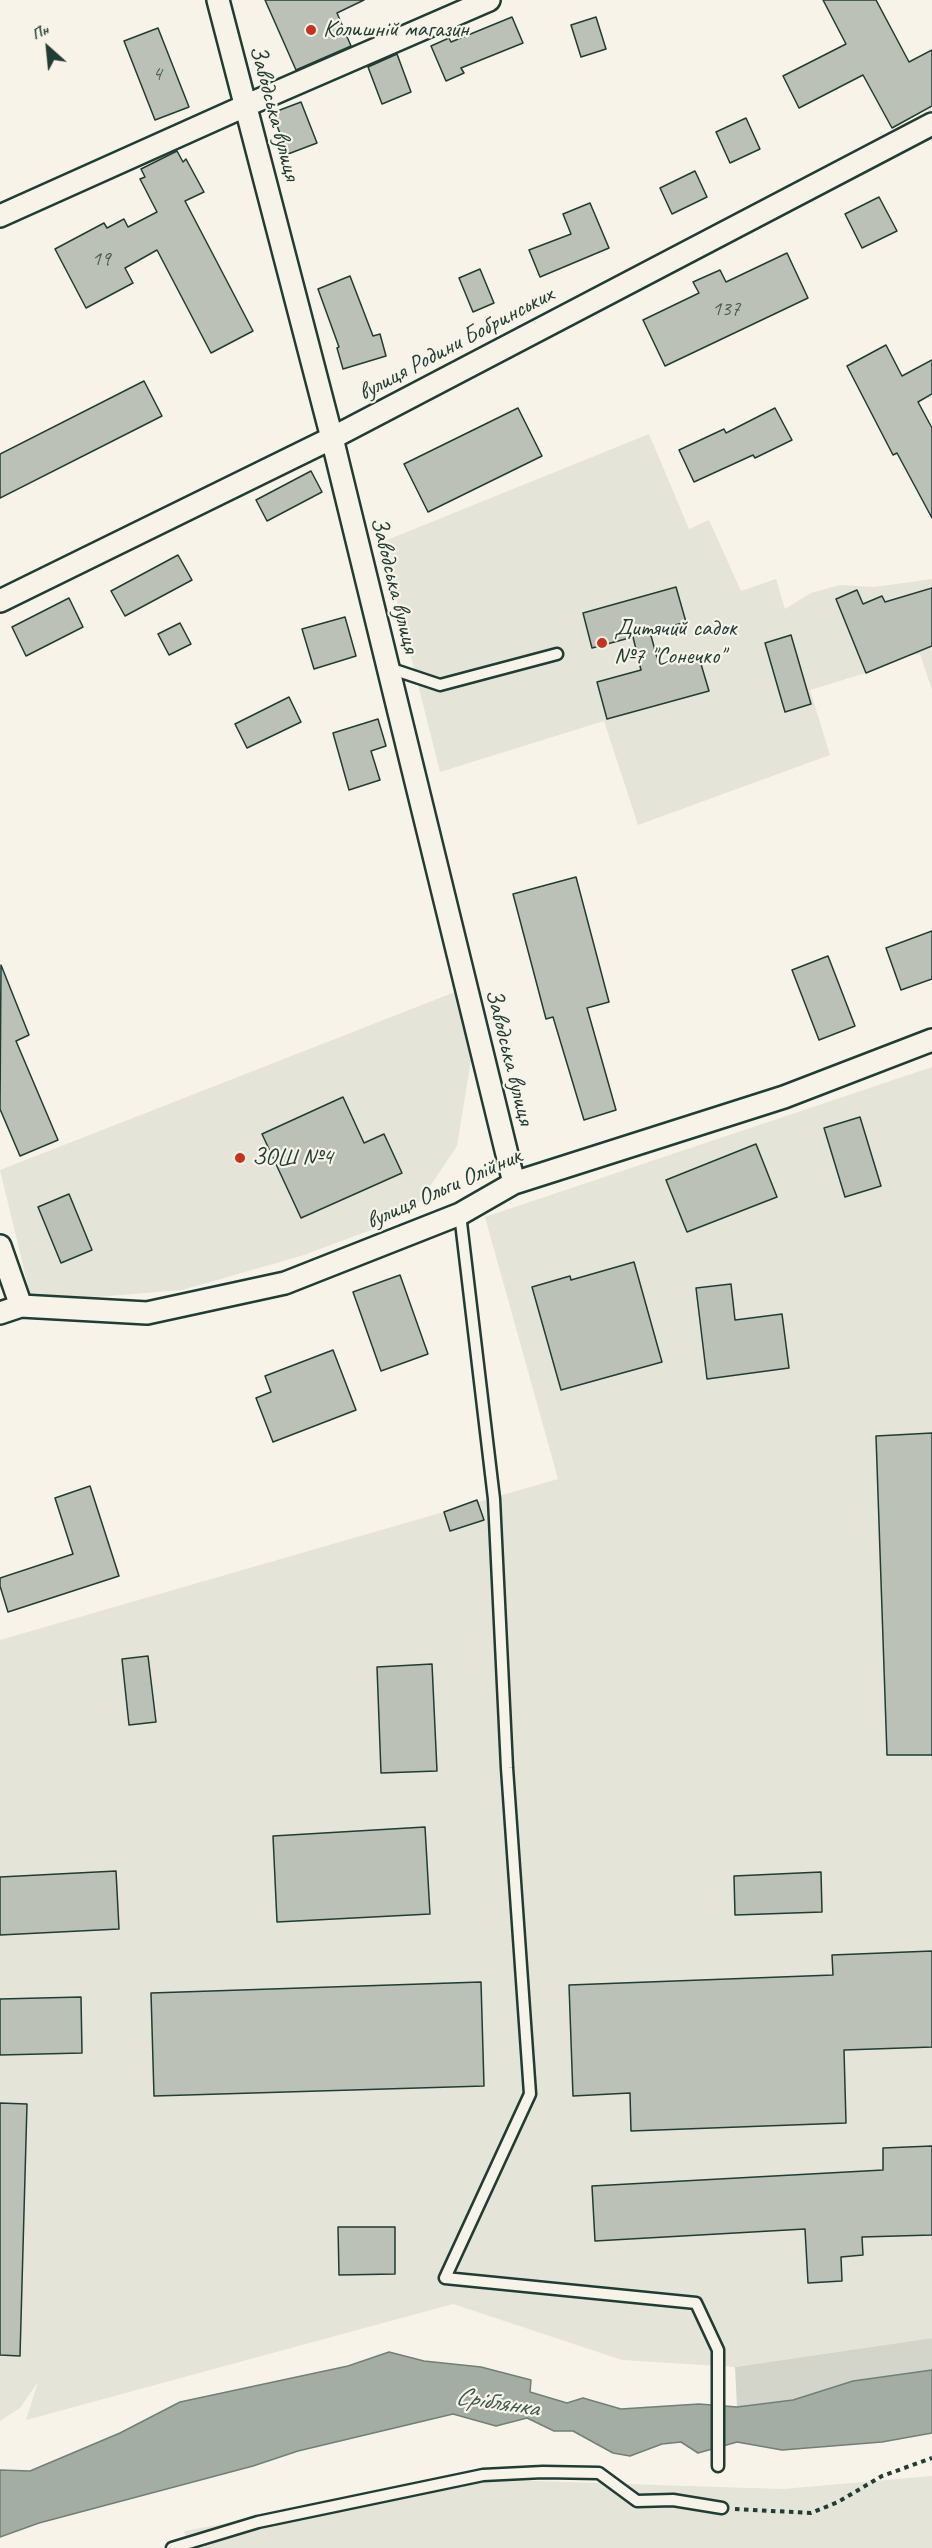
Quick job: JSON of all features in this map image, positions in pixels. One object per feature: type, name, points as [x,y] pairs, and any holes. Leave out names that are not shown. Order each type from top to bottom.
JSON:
[{"type":"street","name":"Заводська вулиця","points":[[218,0],[332,438],[514,1183]]},
{"type":"street","points":[[0,216],[489,0]]},
{"type":"street","name":"вулиця Родини Бобринських","points":[[0,601],[332,438],[932,124]]},
{"type":"street","name":"вулиця Ольги Олійник","points":[[0,1313],[21,1306],[147,1313],[285,1283],[460,1214],[514,1183],[784,1097],[932,1040]]},
{"type":"street","points":[[0,1246],[21,1306]]},
{"type":"lane","points":[[388,668],[440,685],[557,654]]},
{"type":"lane","points":[[460,1214],[494,1499],[507,1768],[530,2094],[445,2278],[696,2302],[718,2350],[718,2466]]},
{"type":"lane","points":[[172,2548],[258,2522],[483,2475],[543,2472],[599,2473],[637,2501],[673,2500],[722,2508]]},
{"type":"path","points":[[722,2508],[811,2513],[838,2502],[882,2476],[932,2458]]},
{"type":"shaded area","name":"Дитячий садок №7 \"Сонечко\"","points":[[649,434],[689,529],[709,520],[741,591],[776,579],[785,609],[811,593],[840,585],[874,587],[932,579],[932,690],[920,654],[907,656],[866,673],[810,690],[830,755],[638,825],[604,721],[440,772],[382,542]]},
{"type":"shaded area","name":"ЗОШ №4","points":[[455,992],[471,1060],[457,1146],[420,1201],[379,1227],[304,1255],[182,1290],[60,1300],[30,1294],[0,1170]]},
{"type":"shaded area","points":[[932,1067],[932,2338],[735,2367],[622,2360],[453,2304],[26,2420],[38,2382],[20,2408],[0,2421],[0,1640],[558,1479],[485,1217]]},
{"type":"shaded area","points":[[932,2338],[932,2370],[853,2381],[793,2400],[737,2407],[735,2367]]},
{"type":"shaded area","points":[[932,2476],[932,2548],[189,2548],[184,2531],[473,2479],[783,2489]]},
{"type":"water","name":"Сріблянка","points":[[389,2352],[424,2361],[481,2367],[531,2380],[530,2392],[567,2403],[583,2398],[621,2409],[699,2404],[737,2407],[793,2400],[853,2381],[932,2370],[932,2433],[882,2442],[782,2450],[737,2442],[698,2453],[681,2442],[662,2444],[630,2456],[613,2453],[573,2431],[554,2431],[527,2418],[496,2426],[453,2414],[298,2451],[253,2466],[39,2523],[0,2537],[0,2470],[30,2471],[120,2433],[180,2402],[348,2366]]},
{"type":"building","name":"Колишній магазин","points":[[265,0],[364,0],[337,13],[351,46],[296,70]]},
{"type":"building","points":[[823,0],[876,0],[909,62],[932,50],[932,106],[892,128],[863,75],[799,108],[783,76],[846,44]]},
{"type":"building","points":[[512,17],[523,43],[461,68],[464,73],[446,81],[431,46],[449,38],[451,42]]},
{"type":"building","points":[[596,17],[606,49],[581,57],[571,25]]},
{"type":"building","points":[[158,28],[189,107],[155,120],[124,41]]},
{"type":"building","points":[[397,54],[411,92],[382,104],[368,67]]},
{"type":"building","points":[[301,102],[317,143],[288,154],[272,113]]},
{"type":"building","points":[[746,118],[760,149],[730,163],[716,132]]},
{"type":"building","points":[[177,151],[183,162],[186,159],[204,192],[185,201],[253,331],[211,353],[157,250],[125,268],[133,283],[86,308],[55,249],[104,223],[107,228],[124,219],[128,227],[157,212],[140,179],[145,177],[141,169]]},
{"type":"building","points":[[695,171],[707,197],[672,214],[660,188]]},
{"type":"building","points":[[879,197],[897,231],[862,248],[845,214]]},
{"type":"building","points":[[590,203],[609,248],[540,277],[529,250],[571,234],[563,214]]},
{"type":"building","points":[[787,253],[808,298],[665,366],[643,320],[699,293],[693,282],[720,270],[726,282]]},
{"type":"building","points":[[480,269],[494,303],[473,312],[459,278]]},
{"type":"building","points":[[350,276],[373,336],[380,334],[386,356],[343,369],[337,348],[339,347],[318,289]]},
{"type":"building","points":[[886,345],[902,376],[932,360],[932,394],[918,402],[932,428],[932,518],[897,453],[893,455],[847,366]]},
{"type":"building","points":[[144,381],[162,416],[0,498],[0,454]]},
{"type":"building","points":[[518,408],[542,456],[428,512],[404,464]]},
{"type":"building","points":[[775,408],[792,440],[755,458],[753,455],[694,482],[679,450],[724,429],[726,433]]},
{"type":"building","points":[[311,471],[322,492],[267,521],[256,500]]},
{"type":"building","points":[[178,555],[192,580],[125,616],[111,591]]},
{"type":"building","points":[[676,587],[686,622],[650,632],[659,665],[698,654],[709,691],[607,719],[597,682],[641,670],[633,637],[592,648],[583,613]]},
{"type":"building","points":[[932,588],[932,646],[866,673],[836,599],[857,590],[863,604],[882,596],[885,602]]},
{"type":"building","points":[[69,598],[83,627],[26,656],[12,627]]},
{"type":"building","points":[[345,617],[356,656],[314,669],[302,629]]},
{"type":"building","points":[[180,623],[191,644],[169,655],[158,634]]},
{"type":"building","points":[[791,635],[811,704],[785,712],[765,643]]},
{"type":"building","points":[[289,697],[301,722],[247,748],[235,724]]},
{"type":"building","points":[[378,719],[386,746],[371,751],[380,780],[349,790],[333,733]]},
{"type":"building","points":[[576,877],[609,1002],[587,1008],[616,1110],[584,1120],[553,1017],[546,1019],[513,894]]},
{"type":"building","points":[[932,931],[932,979],[901,990],[886,948]]},
{"type":"building","points":[[828,956],[855,1026],[819,1040],[792,970]]},
{"type":"building","points":[[1,965],[29,1035],[16,1041],[58,1140],[20,1156],[0,1109]]},
{"type":"building","points":[[343,1097],[364,1143],[384,1134],[402,1173],[301,1218],[262,1134]]},
{"type":"building","points":[[860,1117],[881,1186],[845,1197],[824,1128]]},
{"type":"building","points":[[756,1144],[777,1197],[687,1232],[666,1180]]},
{"type":"building","points":[[69,1194],[92,1250],[61,1263],[38,1207]]},
{"type":"building","points":[[634,1262],[662,1362],[561,1390],[532,1287],[570,1276],[571,1280]]},
{"type":"building","points":[[400,1275],[428,1354],[381,1371],[353,1292]]},
{"type":"building","points":[[731,1284],[735,1320],[782,1314],[789,1368],[707,1379],[696,1288]]},
{"type":"building","points":[[333,1350],[356,1410],[273,1442],[256,1398],[271,1392],[265,1376]]},
{"type":"building","points":[[932,1433],[932,1755],[887,1755],[876,1436]]},
{"type":"building","points":[[90,1486],[119,1576],[8,1612],[0,1586],[0,1578],[73,1554],[55,1498]]},
{"type":"building","points":[[477,1500],[484,1520],[450,1531],[444,1512]]},
{"type":"building","points":[[148,1656],[156,1722],[129,1725],[122,1659]]},
{"type":"building","points":[[432,1664],[437,1771],[381,1773],[377,1667]]},
{"type":"building","points":[[425,1827],[430,1914],[277,1922],[273,1836]]},
{"type":"building","points":[[116,1871],[119,1929],[0,1935],[0,1877]]},
{"type":"building","points":[[821,1872],[822,1912],[735,1915],[734,1876]]},
{"type":"building","points":[[932,1951],[932,2047],[844,2050],[846,2123],[631,2131],[630,2093],[573,2096],[569,1985],[833,1975],[832,1955]]},
{"type":"building","points":[[481,1982],[484,2086],[154,2096],[151,1993]]},
{"type":"building","points":[[81,1997],[82,2053],[0,2055],[0,1999]]},
{"type":"building","points":[[0,2103],[27,2104],[20,2356],[0,2355]]},
{"type":"building","points":[[932,2146],[932,2235],[862,2237],[863,2255],[841,2257],[842,2281],[808,2283],[805,2229],[595,2241],[592,2186],[883,2170],[883,2148]]},
{"type":"building","points":[[338,2227],[395,2227],[395,2274],[339,2275]]},
{"type":"place","name":"Колишній магазин","points":[[311,30]]},
{"type":"place","name":"Дитячий садок №7 \"Сонечко\"","points":[[602,643]]},
{"type":"place","name":"ЗОШ №4","points":[[240,1158]]}]
